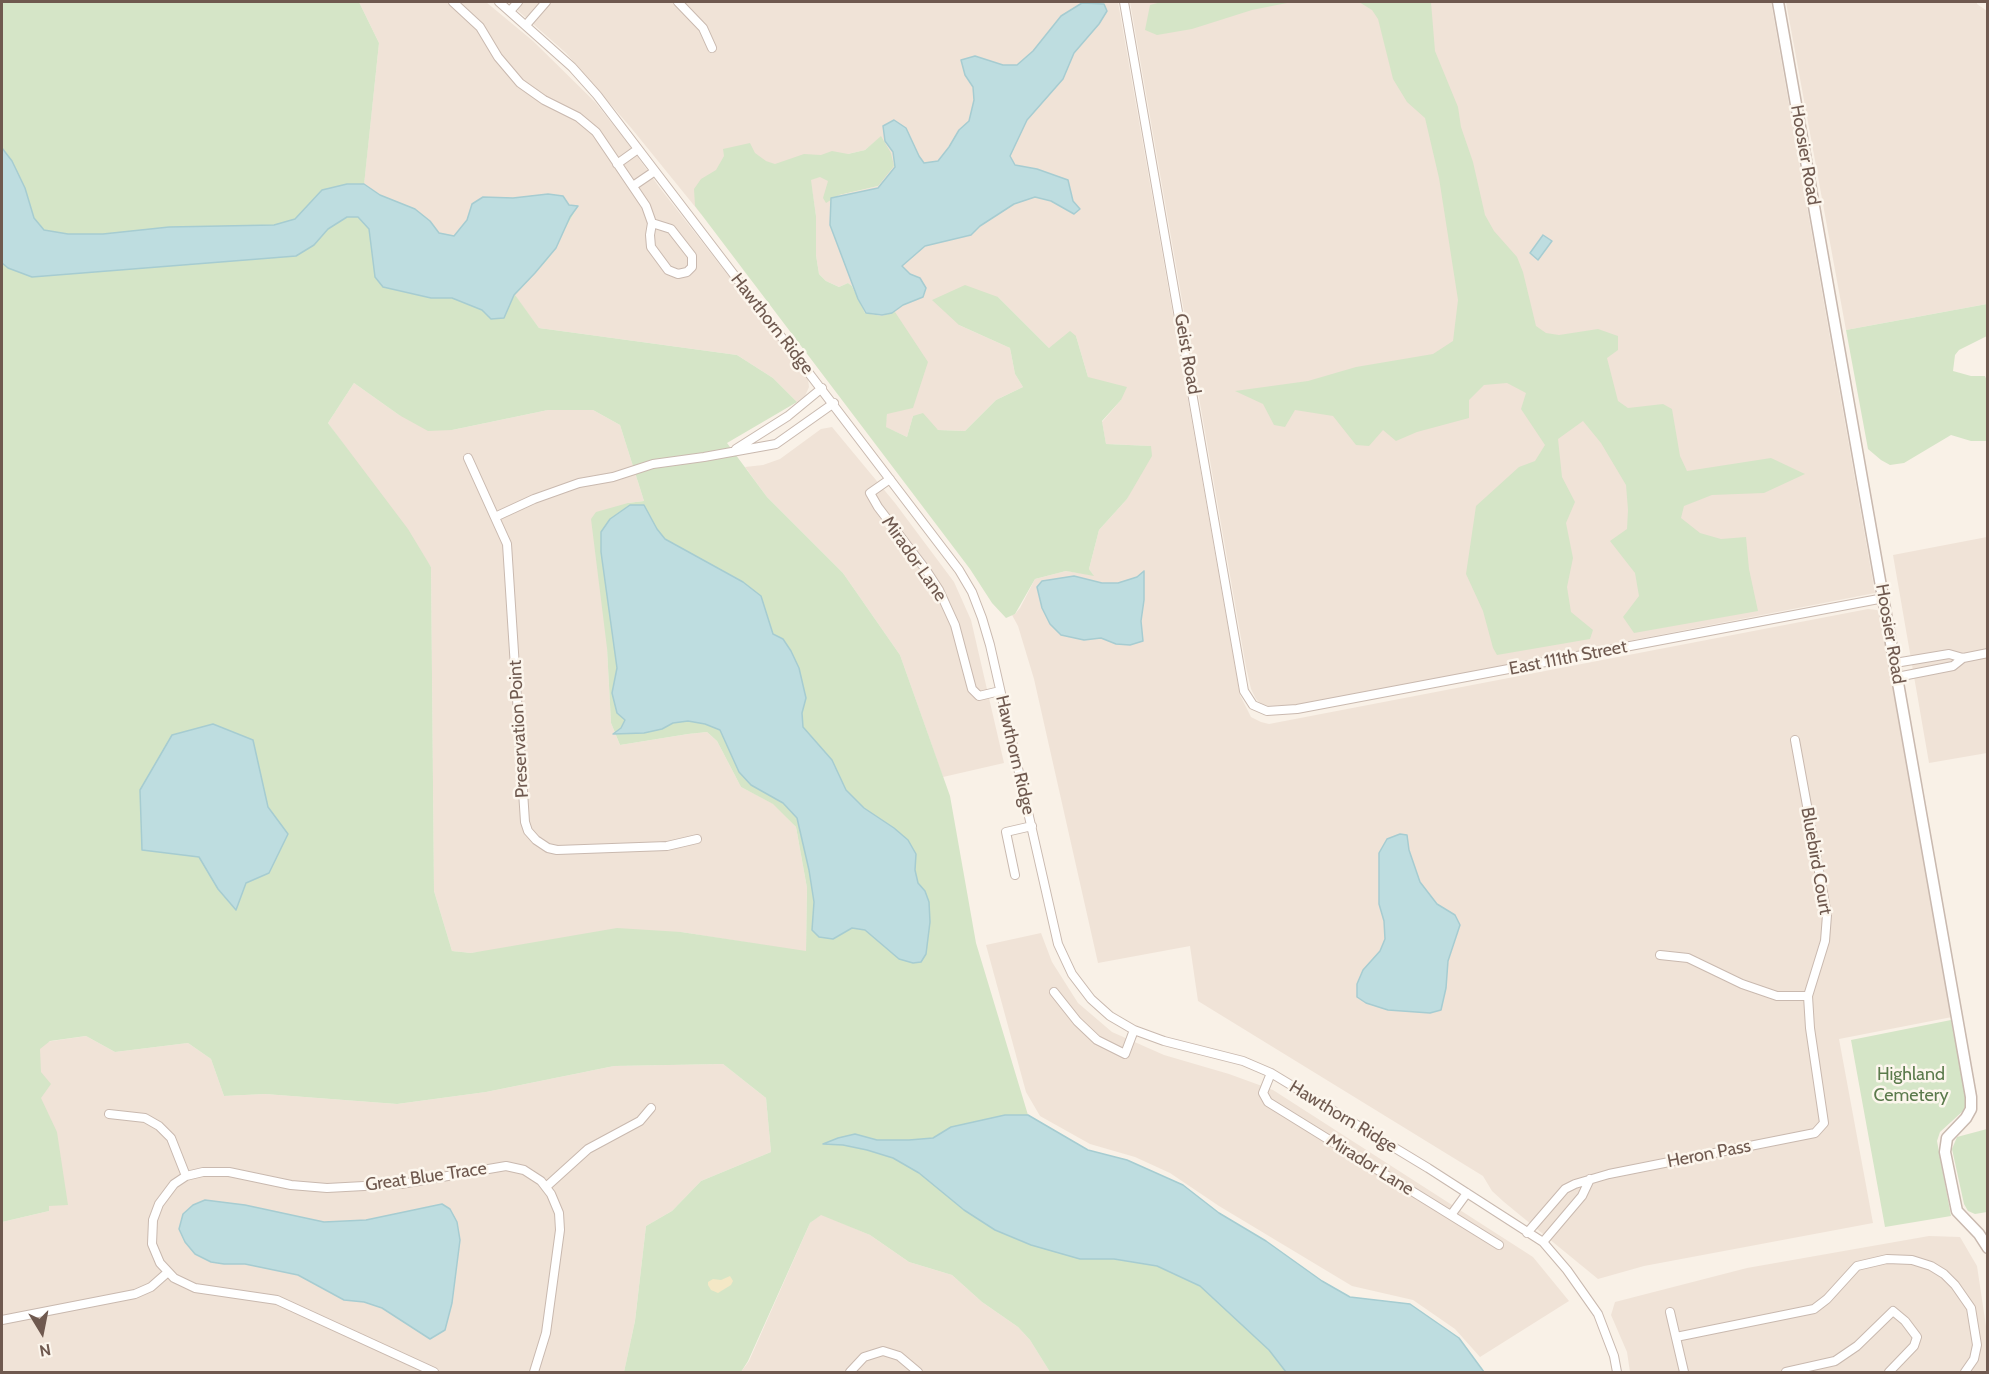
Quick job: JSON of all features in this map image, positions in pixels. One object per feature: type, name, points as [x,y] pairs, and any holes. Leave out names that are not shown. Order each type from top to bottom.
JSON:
[{"type":"street","points":[[453,2],[480,27],[509,73],[532,93],[589,124],[597,132],[651,215],[651,247],[668,270],[678,274],[687,272],[692,267],[692,256],[671,229],[652,223]]},
{"type":"street","name":"Hawthorn Ridge","points":[[499,2],[572,67],[597,95],[940,543],[972,592],[982,618],[1000,691],[1058,944],[1069,969],[1091,999],[1110,1016],[1134,1030],[1164,1041],[1243,1061],[1271,1073],[1543,1242],[1567,1270],[1598,1314],[1614,1356],[1617,1372]]},
{"type":"street","points":[[510,11],[518,2]]},
{"type":"street","points":[[526,25],[546,2]]},
{"type":"street","points":[[678,2],[703,28],[712,48]]},
{"type":"street","name":"Geist Road","points":[[1124,2],[1243,684],[1248,699],[1253,705]]},
{"type":"street","name":"Hoosier Road","points":[[1779,2],[1971,1096],[1971,1109],[1966,1118],[1947,1138],[1945,1152],[1957,1211],[1979,1234],[1988,1248]]},
{"type":"street","points":[[617,164],[638,149]]},
{"type":"street","points":[[633,186],[655,171]]},
{"type":"street","points":[[734,451],[788,416],[822,388]]},
{"type":"street","points":[[495,517],[534,499],[579,483],[613,477],[653,464],[776,444],[834,403]]},
{"type":"street","name":"Preservation Point","points":[[468,458],[507,544],[525,822],[528,831],[548,848],[557,850],[667,846],[697,839]]},
{"type":"street","name":"Mirador Lane","points":[[890,479],[870,493],[939,590],[955,625],[972,689],[979,696],[1000,691]]},
{"type":"street","name":"East 111th Street","points":[[1253,705],[1267,711],[1297,709],[1884,598]]},
{"type":"street","points":[[1895,663],[1949,654],[1963,658],[1988,653]]},
{"type":"street","points":[[1897,677],[1953,666],[1963,658]]},
{"type":"street","name":"Bluebird Court","points":[[1795,740],[1827,915],[1825,941],[1808,996],[1810,1028],[1824,1123]]},
{"type":"street","points":[[1015,875],[1006,832],[1032,826]]},
{"type":"street","points":[[1660,955],[1688,958],[1742,984],[1777,996],[1808,996]]},
{"type":"street","points":[[1054,993],[1077,1021],[1097,1040],[1125,1054],[1134,1030]]},
{"type":"street","name":"Mirador Lane","points":[[1271,1073],[1263,1093],[1268,1102],[1499,1245]]},
{"type":"street","points":[[546,1187],[588,1149],[640,1121],[651,1108]]},
{"type":"street","points":[[109,1114],[145,1118],[159,1126],[171,1138],[186,1176],[174,1184],[159,1204],[153,1220],[152,1244],[159,1263],[174,1278],[195,1288],[277,1300],[434,1372]]},
{"type":"street","name":"Heron Pass","points":[[1527,1233],[1565,1189],[1590,1179],[1815,1133],[1824,1123]]},
{"type":"street","name":"Great Blue Trace","points":[[186,1176],[203,1172],[229,1172],[291,1185],[327,1188],[401,1184],[506,1166],[524,1170],[541,1180],[551,1194],[559,1213],[560,1230],[546,1333],[534,1372]]},
{"type":"street","points":[[1543,1242],[1582,1196],[1590,1179]]},
{"type":"street","points":[[1451,1215],[1467,1193]]},
{"type":"street","points":[[1676,1337],[1814,1309],[1827,1299],[1857,1266],[1887,1259],[1912,1260],[1931,1266],[1944,1274],[1971,1308],[1977,1345],[1974,1359],[1965,1372]]},
{"type":"street","points":[[2,1320],[135,1294],[150,1287],[168,1272]]},
{"type":"street","points":[[1786,1372],[1819,1366],[1842,1357],[1857,1346],[1893,1311],[1905,1321],[1917,1337],[1914,1346],[1889,1372]]},
{"type":"street","points":[[1670,1312],[1684,1372]]},
{"type":"street","points":[[850,1372],[864,1357],[883,1351],[899,1356],[918,1372]]},
{"type":"shaded area","points":[[359,2],[486,2],[533,41],[595,102],[802,370],[808,379],[809,387],[805,396],[797,402],[773,378],[737,355],[539,328],[514,295],[548,259],[578,206],[569,205],[563,196],[548,194],[513,198],[483,197],[472,204],[467,220],[454,236],[439,233],[430,221],[364,184],[379,43]]},
{"type":"shaded area","points":[[508,2],[1118,2],[1240,695],[1251,717],[1261,722],[1269,724],[1868,609],[1880,612],[1952,1017],[1839,1039],[1873,1223],[1644,1266],[1598,1279],[1504,1202],[1492,1191],[1483,1176],[1198,1001],[1190,946],[1098,963],[1034,679],[1018,626],[1012,615],[1020,608],[1035,579],[1066,571],[1093,575],[1089,569],[1099,530],[1127,499],[1151,446],[1106,444],[1102,422],[1121,400],[1088,377],[1076,336],[1049,348],[998,297],[959,325],[1010,348],[1015,374],[1023,387],[996,400],[965,431],[938,430],[913,416],[907,437],[885,427],[887,414],[882,316],[865,313],[852,286],[848,283],[839,287],[826,281],[819,274],[812,189],[701,214],[566,53]],"holes":[[[881,137],[878,186],[839,195],[838,182],[848,154],[865,150]]]},
{"type":"shaded area","points":[[1130,2],[1771,2],[1875,593],[1300,705],[1263,706],[1251,689],[1246,667]]},
{"type":"shaded area","points":[[1786,2],[1977,2],[1987,11],[1987,304],[1846,330]]},
{"type":"shaded area","points":[[354,383],[399,415],[452,430],[548,410],[593,410],[620,425],[644,501],[628,503],[607,648],[611,723],[620,745],[707,732],[717,741],[741,787],[774,804],[796,827],[807,888],[806,952],[681,932],[471,953],[452,951],[434,891],[431,567],[328,423]]},
{"type":"shaded area","points":[[832,427],[895,503],[954,582],[971,620],[1004,763],[943,777],[900,655],[843,573],[767,497],[745,467],[763,465],[780,459],[821,429]]},
{"type":"shaded area","points":[[1987,537],[1987,753],[1929,763],[1893,555]]},
{"type":"shaded area","points":[[1041,933],[1052,962],[1078,1003],[1112,1032],[1164,1055],[1273,1090],[1533,1257],[1569,1301],[1480,1357],[1455,1329],[1413,1300],[1352,1286],[1219,1206],[1170,1173],[1135,1157],[1090,1144],[1040,1116],[1026,1092],[986,945]]},
{"type":"shaded area","points":[[86,1036],[115,1052],[188,1043],[211,1059],[224,1096],[265,1094],[397,1104],[486,1092],[614,1066],[723,1064],[766,1098],[771,1152],[701,1181],[672,1211],[646,1226],[635,1321],[624,1372],[2,1372],[2,1222],[49,1211],[25,1045]]},
{"type":"shaded area","points":[[821,1214],[870,1235],[909,1262],[952,1275],[982,1302],[1018,1327],[1030,1340],[1050,1372],[741,1372],[749,1361],[810,1223]]},
{"type":"shaded area","points":[[1929,1236],[1960,1237],[1977,1266],[1987,1333],[1987,1372],[1630,1372],[1627,1352],[1611,1315],[1615,1302],[1747,1268]]},
{"type":"green space","points":[[2,2],[359,2],[379,43],[364,185],[380,195],[415,209],[430,221],[439,233],[454,236],[467,220],[472,204],[483,197],[513,198],[548,194],[563,196],[569,205],[578,206],[548,259],[515,295],[539,328],[737,355],[773,378],[797,402],[727,443],[767,497],[843,573],[900,655],[950,796],[976,943],[1028,1115],[1088,1150],[1127,1160],[1183,1185],[1219,1213],[1350,1297],[1410,1304],[1459,1338],[1484,1372],[1050,1372],[1030,1340],[1018,1327],[982,1302],[952,1275],[909,1262],[870,1235],[821,1215],[810,1223],[741,1372],[624,1372],[635,1321],[646,1226],[672,1211],[701,1181],[771,1152],[766,1098],[723,1064],[614,1066],[486,1092],[397,1104],[265,1094],[224,1096],[211,1059],[188,1043],[115,1052],[86,1036],[50,1041],[40,1049],[41,1072],[51,1084],[41,1098],[57,1132],[68,1205],[49,1206],[49,1211],[2,1222]],"holes":[[[354,383],[399,415],[428,431],[452,430],[548,410],[593,410],[620,425],[644,501],[596,512],[591,519],[607,648],[611,723],[620,745],[707,732],[717,741],[741,787],[773,804],[796,827],[807,888],[806,951],[681,932],[617,928],[471,953],[452,951],[434,891],[431,567],[408,529],[328,423]]]},
{"type":"green space","points":[[1161,2],[1292,2],[1252,10],[1192,29],[1157,35],[1145,30],[1150,5]]},
{"type":"green space","points":[[1359,2],[1431,2],[1435,51],[1458,107],[1461,127],[1473,162],[1485,215],[1494,231],[1517,257],[1523,272],[1536,326],[1546,333],[1559,335],[1598,329],[1618,336],[1618,350],[1607,358],[1618,401],[1628,408],[1663,404],[1672,409],[1680,456],[1687,471],[1771,458],[1805,474],[1764,493],[1712,495],[1684,506],[1681,518],[1700,533],[1721,539],[1746,537],[1749,569],[1758,611],[1634,633],[1623,617],[1639,596],[1635,573],[1610,541],[1627,529],[1626,485],[1601,443],[1583,421],[1558,439],[1562,477],[1575,502],[1566,523],[1573,558],[1567,587],[1571,612],[1593,630],[1590,639],[1497,655],[1483,611],[1466,574],[1476,506],[1519,467],[1535,461],[1545,445],[1521,409],[1526,393],[1507,383],[1484,385],[1469,400],[1469,418],[1417,432],[1396,441],[1383,430],[1369,446],[1356,445],[1333,416],[1295,410],[1285,427],[1274,425],[1263,404],[1235,391],[1308,381],[1356,367],[1433,354],[1453,341],[1458,300],[1439,178],[1425,118],[1407,102],[1393,79],[1378,19],[1372,10]]},
{"type":"green space","points":[[881,136],[891,153],[894,166],[878,186],[839,195],[826,203],[823,198],[828,181],[820,177],[811,180],[816,216],[816,255],[819,274],[826,281],[839,287],[848,283],[852,286],[865,313],[882,316],[895,312],[928,362],[913,408],[887,414],[886,427],[907,437],[913,416],[923,413],[938,430],[965,431],[996,400],[1023,387],[1015,374],[1010,348],[959,325],[932,300],[965,285],[998,297],[1049,348],[1070,331],[1076,336],[1088,377],[1127,387],[1121,400],[1102,421],[1106,444],[1151,446],[1152,456],[1127,499],[1099,530],[1089,569],[1094,576],[1066,571],[1035,579],[1015,614],[1006,618],[992,603],[970,569],[695,206],[694,189],[701,179],[716,170],[724,156],[723,149],[750,143],[755,153],[775,164],[804,154],[821,155],[832,151],[848,154],[865,150]]},
{"type":"green space","points":[[1987,304],[1987,336],[1959,350],[1955,355],[1953,371],[1971,376],[1985,376],[1987,381],[1987,441],[1971,441],[1951,435],[1904,463],[1890,465],[1881,460],[1868,449],[1846,330]]},
{"type":"green space","name":"Highland Cemetery","points":[[1951,1020],[1967,1103],[1963,1111],[1940,1132],[1937,1141],[1951,1216],[1885,1227],[1851,1040]]},
{"type":"green space","name":"Highland Cemetery","points":[[1987,1129],[1987,1212],[1975,1214],[1968,1211],[1964,1204],[1952,1149],[1957,1137]]},
{"type":"sand","points":[[730,1276],[733,1281],[731,1285],[718,1293],[711,1290],[708,1285],[708,1282],[713,1279],[721,1280]]},
{"type":"water","points":[[1082,3],[1104,4],[1107,11],[1074,53],[1063,79],[1027,120],[1010,156],[1015,165],[1037,169],[1068,180],[1073,201],[1080,209],[1074,214],[1051,201],[1035,197],[1014,204],[980,226],[971,235],[925,246],[902,266],[910,274],[920,278],[926,288],[923,297],[903,305],[892,313],[882,315],[866,313],[858,299],[830,225],[831,198],[878,188],[895,167],[893,152],[885,141],[883,126],[894,120],[906,128],[924,163],[938,161],[959,130],[969,121],[974,100],[973,87],[965,75],[961,60],[975,56],[1003,65],[1017,65],[1033,51],[1061,16]]},
{"type":"water","points":[[2,148],[12,161],[25,188],[34,218],[44,230],[68,234],[103,234],[169,227],[274,225],[295,219],[322,190],[347,184],[364,184],[380,195],[415,209],[430,221],[439,233],[454,236],[467,220],[472,204],[483,197],[513,198],[548,194],[563,196],[569,205],[578,206],[570,217],[556,248],[514,295],[504,318],[491,319],[482,310],[452,298],[431,298],[383,287],[375,277],[369,229],[358,217],[347,217],[328,229],[314,245],[296,256],[32,277],[8,268],[2,263]]},
{"type":"water","points":[[1543,235],[1552,241],[1538,260],[1530,253]]},
{"type":"water","points":[[630,505],[644,505],[665,539],[743,582],[761,596],[773,634],[783,639],[799,668],[806,698],[802,713],[803,727],[832,760],[846,790],[864,808],[908,840],[916,854],[915,870],[918,883],[925,891],[929,902],[930,922],[926,954],[921,962],[913,963],[899,959],[865,930],[852,928],[833,939],[819,937],[812,930],[814,902],[797,818],[783,803],[751,785],[739,772],[720,730],[688,721],[673,723],[662,729],[644,733],[613,734],[621,728],[625,720],[617,713],[612,693],[617,668],[601,552],[601,532],[610,519]]},
{"type":"water","points":[[1144,571],[1141,621],[1143,641],[1130,645],[1116,644],[1101,638],[1084,640],[1061,635],[1050,624],[1042,608],[1037,587],[1042,581],[1074,576],[1102,583],[1118,583],[1137,577]]},
{"type":"water","points":[[213,724],[253,740],[268,807],[288,834],[269,873],[246,883],[236,910],[218,889],[199,857],[142,850],[140,790],[172,735]]},
{"type":"water","points":[[1400,834],[1407,835],[1409,850],[1420,882],[1437,904],[1455,915],[1460,925],[1448,961],[1446,988],[1441,1010],[1430,1013],[1388,1010],[1366,1003],[1357,997],[1357,984],[1363,970],[1380,951],[1385,939],[1384,921],[1379,904],[1379,853],[1387,839]]},
{"type":"water","points":[[1005,1115],[1028,1115],[1088,1150],[1127,1160],[1183,1185],[1219,1213],[1350,1297],[1410,1304],[1459,1338],[1484,1372],[1286,1372],[1269,1350],[1200,1286],[1157,1266],[1114,1259],[1080,1259],[1031,1245],[995,1230],[964,1210],[919,1173],[893,1158],[843,1145],[823,1144],[855,1134],[877,1140],[933,1138],[951,1127]]},
{"type":"water","points":[[205,1200],[245,1205],[324,1222],[366,1220],[442,1204],[450,1209],[457,1222],[460,1240],[452,1303],[445,1330],[430,1339],[382,1308],[364,1302],[344,1300],[298,1275],[245,1264],[211,1262],[195,1254],[185,1242],[179,1229],[183,1214],[193,1205]]}]
